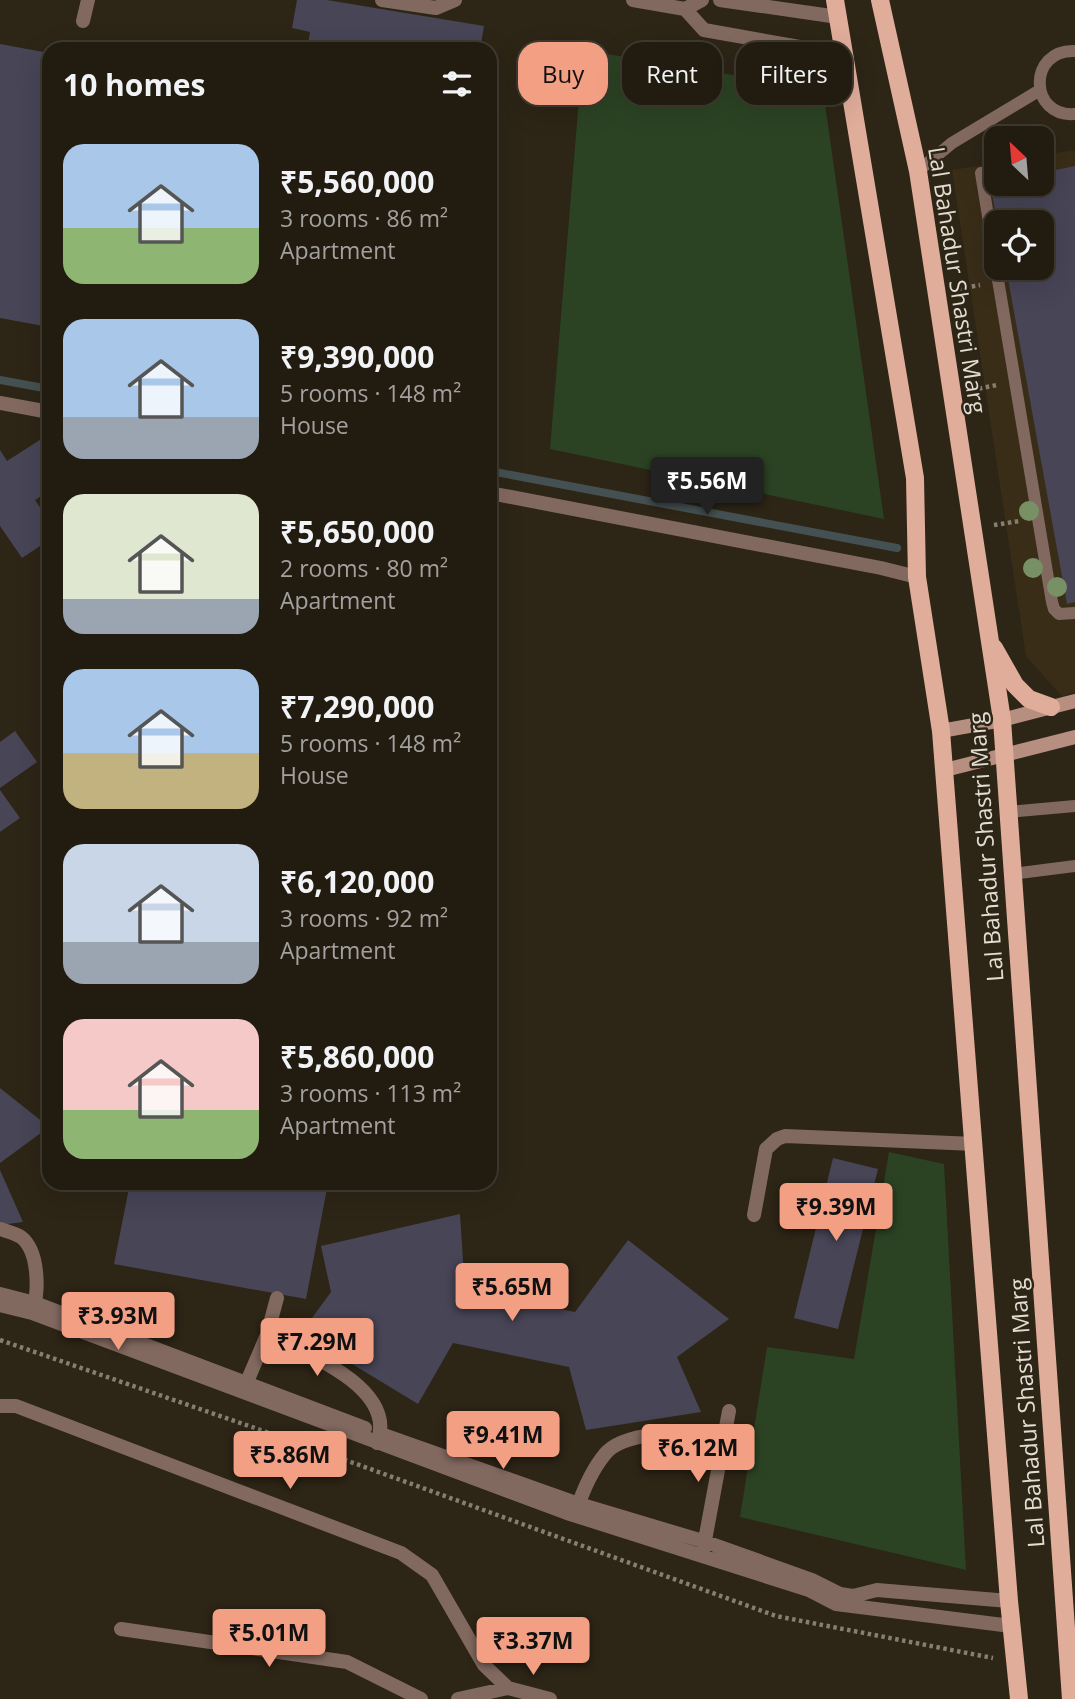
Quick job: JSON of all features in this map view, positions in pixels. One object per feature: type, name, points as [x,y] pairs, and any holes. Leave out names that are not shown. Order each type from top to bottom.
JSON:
[{"type":"main road","name":"Lal Bahadur Shastri Marg","points":[[880,0],[918,171],[1002,720],[1071,1699]]},
{"type":"main road","name":"Lal Bahadur Shastri Marg","points":[[837,8],[843,42]]},
{"type":"main road","name":"Lal Bahadur Shastri Marg","points":[[852,97],[915,478],[917,577],[945,770],[1009,1601],[1019,1699]]},
{"type":"main road","points":[[989,639],[1015,685],[1029,699],[1051,707]]},
{"type":"street","points":[[83,21],[88,0]]},
{"type":"street","points":[[382,0],[436,8],[455,0]]},
{"type":"street","points":[[633,0],[685,9],[702,0]]},
{"type":"street","points":[[720,0],[837,8]]},
{"type":"street","points":[[685,9],[704,30],[772,42]]},
{"type":"street","points":[[0,404],[42,411]]},
{"type":"street","points":[[497,494],[917,577]]},
{"type":"street","points":[[941,732],[1075,701]]},
{"type":"street","points":[[945,770],[1075,737]]},
{"type":"street","points":[[754,1214],[766,1149],[776,1139],[785,1136],[975,1144]]},
{"type":"street","points":[[0,1229],[22,1238],[36,1261],[34,1308]]},
{"type":"street","points":[[0,1294],[379,1438],[577,1509],[812,1580],[851,1601],[1011,1626]]},
{"type":"street","points":[[244,1387],[267,1335],[277,1298]]},
{"type":"street","points":[[0,1306],[34,1308]]},
{"type":"street","points":[[267,1335],[322,1360],[367,1393],[376,1408],[379,1438]]},
{"type":"street","points":[[0,1406],[16,1406],[401,1553],[432,1575],[484,1665],[508,1688]]},
{"type":"street","points":[[704,1549],[729,1411]]},
{"type":"street","points":[[577,1509],[606,1452],[620,1442],[665,1432],[725,1432]]},
{"type":"street","points":[[851,1601],[877,1591],[1009,1601]]},
{"type":"street","points":[[121,1629],[346,1662],[421,1699]]},
{"type":"street","points":[[458,1699],[508,1688],[550,1699]]},
{"type":"lane","points":[[1075,51],[1057,54],[1048,60],[1039,79],[1040,90],[1051,107],[1060,113],[1075,114]]},
{"type":"lane","points":[[918,171],[952,143],[1040,90]]},
{"type":"lane","points":[[981,173],[987,210]]},
{"type":"lane","points":[[998,280],[1052,602],[1059,614],[1075,614]]},
{"type":"lane","points":[[1008,812],[1075,806]]},
{"type":"lane","points":[[1012,874],[1075,866]]},
{"type":"shaded area","points":[[1075,150],[1075,692],[1062,696],[1026,656],[952,170],[984,165],[984,196],[1054,196],[1054,153]]},
{"type":"green space","points":[[608,54],[622,56],[622,105],[722,105],[722,73],[736,76],[736,105],[825,105],[884,519],[550,449],[578,105],[608,105]]},
{"type":"green space","points":[[889,1152],[944,1164],[966,1570],[740,1517],[767,1347],[854,1359]]},
{"type":"building","points":[[297,0],[327,0],[484,26],[481,42],[308,42],[310,32],[292,28]]},
{"type":"building","points":[[0,44],[42,52],[42,326],[0,318]]},
{"type":"building","points":[[1075,166],[1075,602],[1067,604],[1008,280],[1054,280],[1054,210],[995,210],[992,196],[1054,196],[1054,170]]},
{"type":"building","points":[[42,439],[42,496],[35,500],[42,510],[42,545],[22,558],[0,526],[0,450],[7,461]]},
{"type":"building","points":[[15,731],[37,762],[0,788],[0,742]]},
{"type":"building","points":[[0,790],[20,818],[0,832]]},
{"type":"building","points":[[0,1088],[42,1121],[42,1132],[0,1163]]},
{"type":"building","points":[[833,1158],[878,1169],[838,1329],[794,1318]]},
{"type":"building","points":[[0,1170],[23,1222],[0,1225]]},
{"type":"building","points":[[129,1190],[327,1190],[306,1299],[114,1264]]},
{"type":"building","points":[[460,1214],[465,1291],[575,1312],[628,1240],[729,1319],[677,1357],[701,1412],[586,1430],[569,1367],[453,1343],[418,1404],[301,1333],[331,1292],[321,1246]]},
{"type":"waterway","points":[[0,380],[42,388]]},
{"type":"waterway","points":[[497,472],[897,548]]}]
